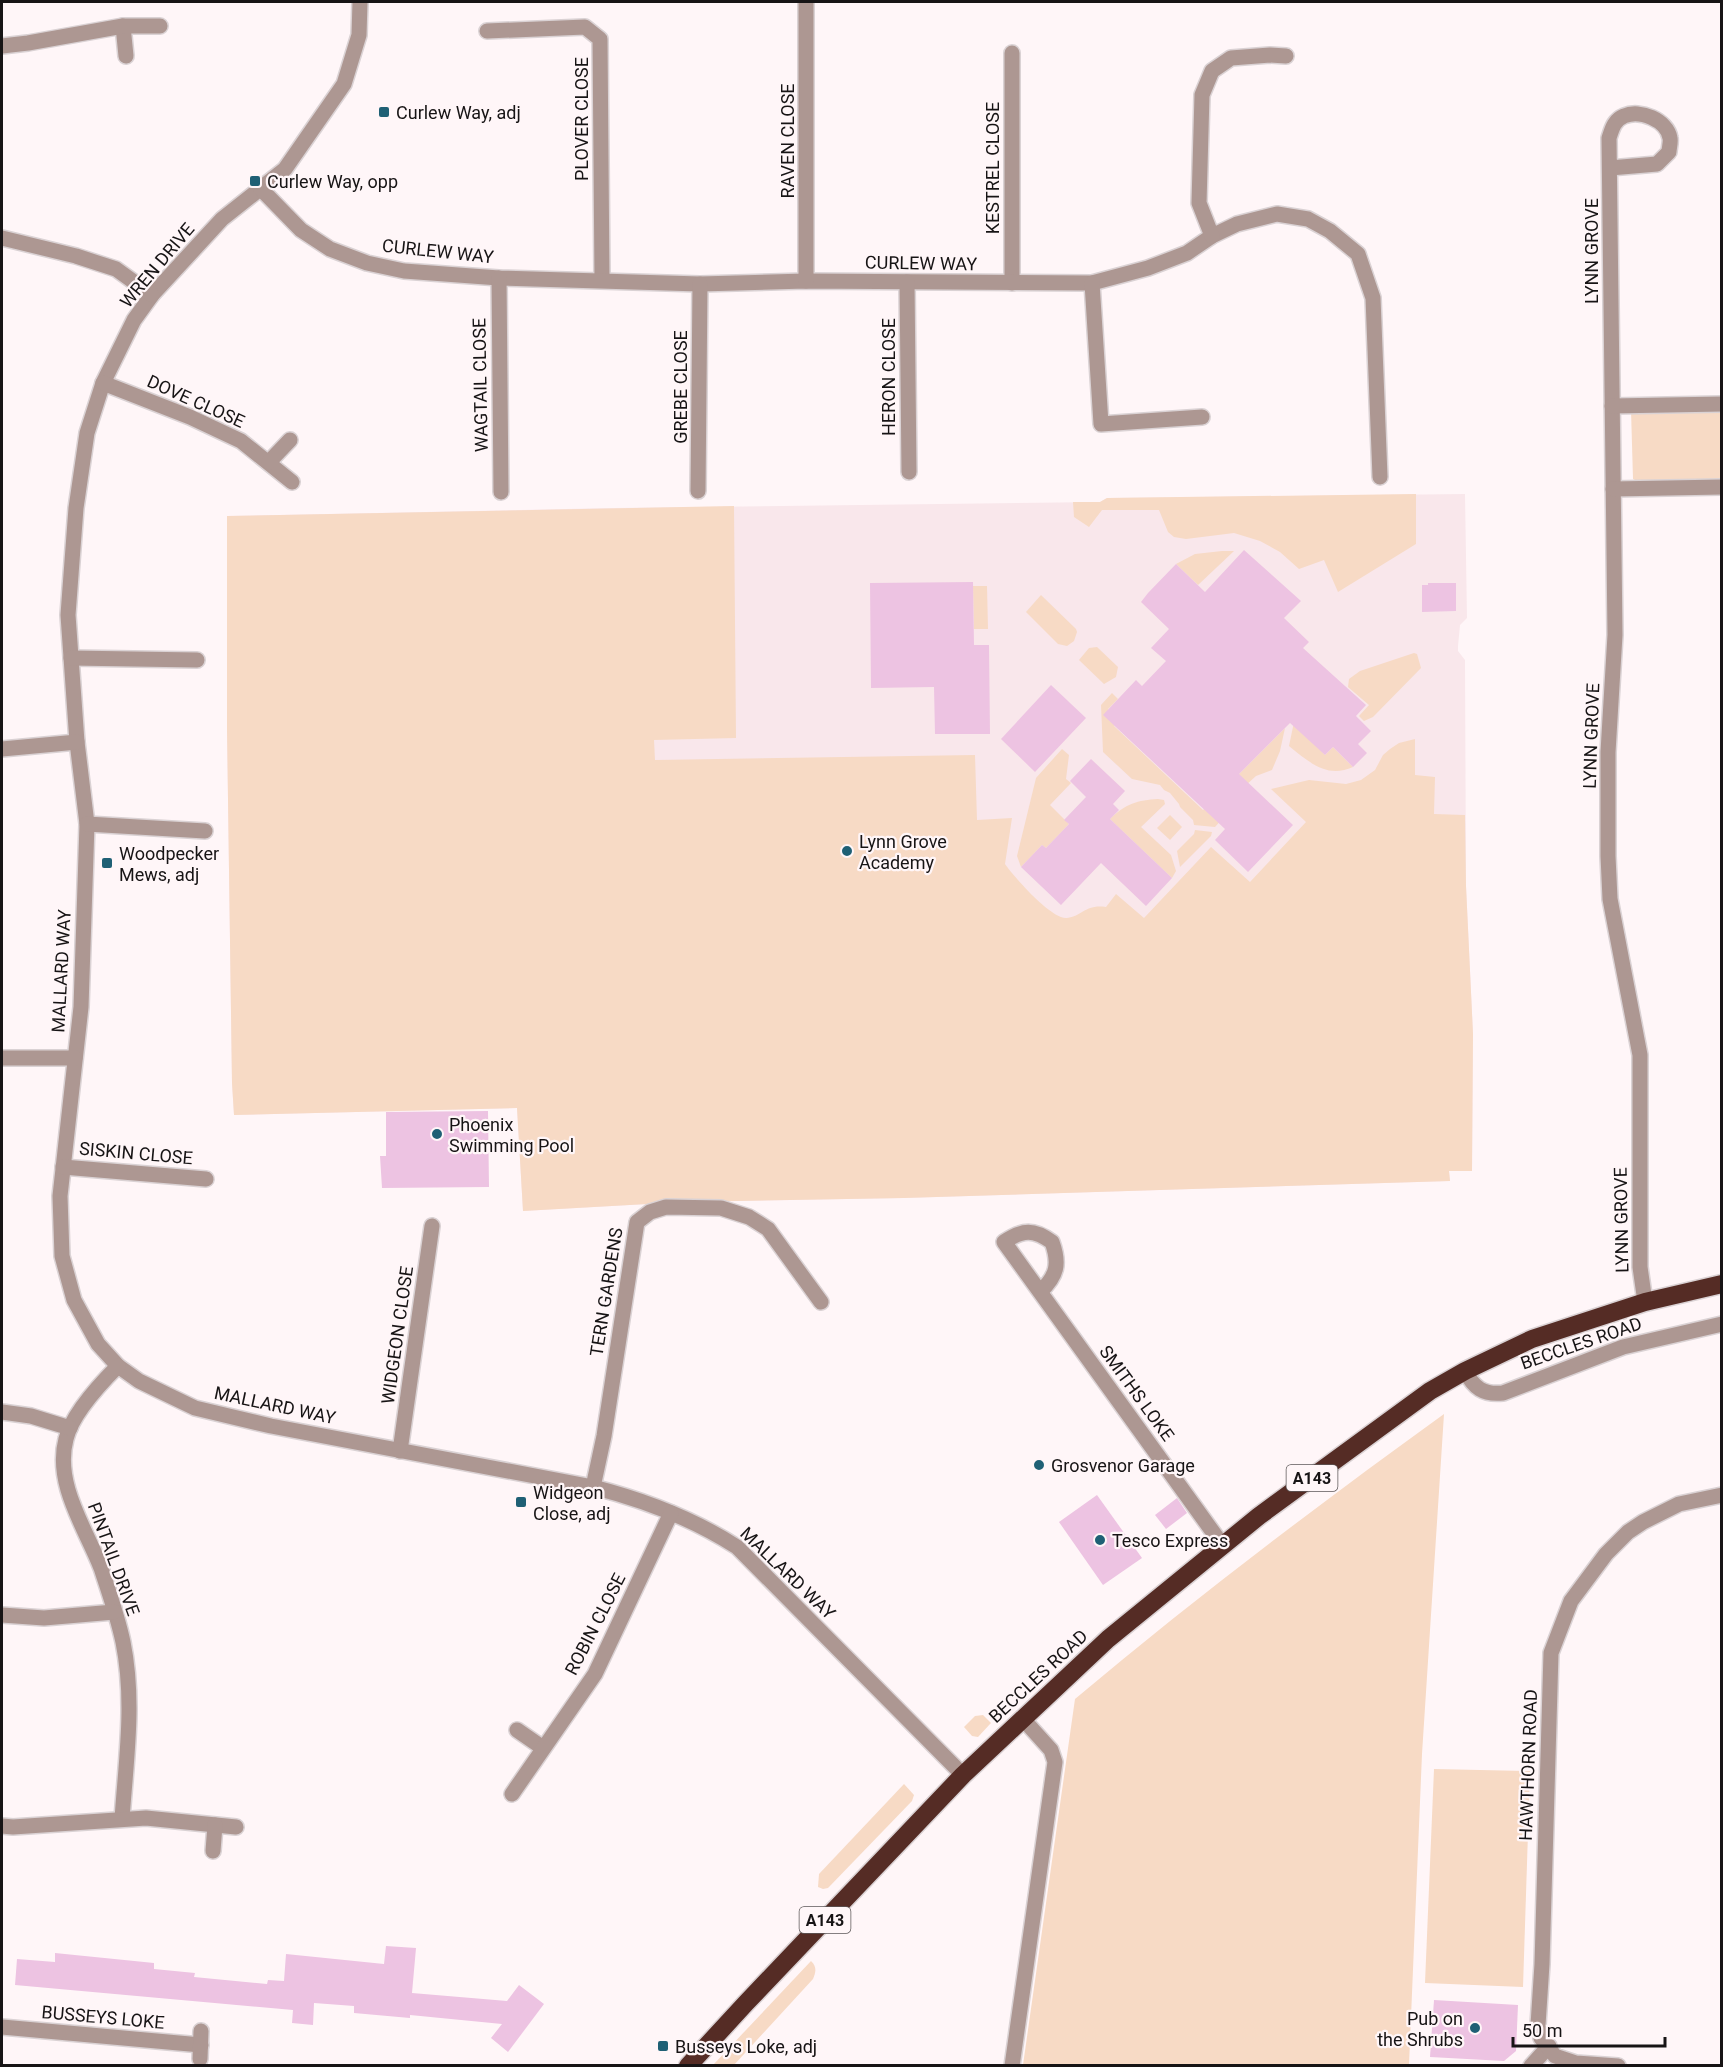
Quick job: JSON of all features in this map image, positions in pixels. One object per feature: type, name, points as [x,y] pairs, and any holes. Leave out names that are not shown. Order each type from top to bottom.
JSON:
[{"type":"highway","name":"BECCLES ROAD","points":[[688,2066],[963,1775],[1108,1639],[1284,1497],[1431,1391],[1465,1371],[1532,1340],[1645,1302],[1722,1284]]},
{"type":"street","name":"WREN DRIVE","points":[[77,742],[68,615],[76,508],[87,433],[103,383],[134,320],[152,295],[222,219],[285,169],[344,84],[359,35],[360,2]]},
{"type":"street","name":"RAVEN CLOSE","points":[[806,2],[806,281]]},
{"type":"street","points":[[123,26],[126,56]]},
{"type":"street","points":[[2,46],[123,26],[160,26]]},
{"type":"street","name":"PLOVER CLOSE","points":[[487,31],[585,27],[600,39],[602,280]]},
{"type":"street","name":"KESTREL CLOSE","points":[[1012,53],[1012,283]]},
{"type":"street","points":[[1212,236],[1198,203],[1202,95],[1212,71],[1231,58],[1286,56]]},
{"type":"street","name":"LYNN GROVE","points":[[1610,168],[1657,164],[1669,152],[1670,137],[1660,122],[1643,114],[1624,115],[1613,124],[1609,138],[1615,635],[1608,752],[1608,856],[1610,899],[1640,1055],[1640,1266],[1645,1302]]},
{"type":"street","name":"CURLEW WAY","points":[[260,188],[301,230],[330,249],[367,263],[404,271],[499,278],[700,284],[806,281],[1092,283],[1148,268],[1187,253],[1212,236],[1237,224],[1277,214],[1308,219],[1330,231],[1358,254],[1373,298],[1380,477]]},
{"type":"street","points":[[2,238],[76,256],[116,269],[152,295]]},
{"type":"street","name":"WAGTAIL CLOSE","points":[[499,278],[501,492]]},
{"type":"street","name":"HERON CLOSE","points":[[907,282],[909,472]]},
{"type":"street","points":[[1092,283],[1101,424],[1202,417]]},
{"type":"street","name":"GREBE CLOSE","points":[[698,491],[700,284]]},
{"type":"street","name":"DOVE CLOSE","points":[[103,383],[190,417],[241,441],[292,482]]},
{"type":"street","points":[[1612,406],[1722,404]]},
{"type":"street","points":[[269,462],[290,440]]},
{"type":"street","points":[[1613,489],[1722,487]]},
{"type":"street","points":[[71,658],[197,660]]},
{"type":"street","points":[[2,749],[77,742]]},
{"type":"street","name":"MALLARD WAY","points":[[77,742],[87,824],[81,1007],[60,1196],[62,1256],[74,1300],[98,1344],[118,1366],[139,1381],[195,1408],[271,1426],[592,1487],[632,1497],[706,1527],[737,1547],[963,1775]]},
{"type":"street","points":[[87,824],[205,831]]},
{"type":"street","points":[[2,1058],[75,1058]]},
{"type":"street","name":"SISKIN CLOSE","points":[[63,1167],[206,1179]]},
{"type":"street","name":"TERN GARDENS","points":[[592,1487],[604,1436],[637,1222],[650,1212],[666,1207],[721,1208],[749,1217],[768,1229],[820,1302]]},
{"type":"street","name":"WIDGEON CLOSE","points":[[400,1451],[432,1226]]},
{"type":"street","name":"SMITHS LOKE","points":[[1040,1292],[1223,1546]]},
{"type":"street","name":"BECCLES ROAD","points":[[1465,1371],[1471,1383],[1481,1391],[1493,1394],[1503,1393],[1623,1347],[1722,1324]]},
{"type":"street","name":"PINTAIL DRIVE","points":[[118,1366],[90,1398],[70,1428],[65,1441],[63,1463],[80,1526],[101,1568],[123,1642],[130,1701],[122,1819]]},
{"type":"street","points":[[2,1412],[31,1416],[70,1428]]},
{"type":"street","name":"HAWTHORN ROAD","points":[[1549,2046],[1541,2038],[1538,2025],[1542,1964],[1551,1653],[1572,1600],[1605,1554],[1628,1532],[1679,1504],[1722,1495]]},
{"type":"street","name":"ROBIN CLOSE","points":[[512,1794],[595,1674],[671,1513]]},
{"type":"street","points":[[2,1615],[44,1618],[114,1612]]},
{"type":"street","points":[[1012,2066],[1055,1762],[1051,1749],[1023,1719]]},
{"type":"street","points":[[517,1730],[543,1748]]},
{"type":"street","points":[[2,1826],[146,1818],[236,1827]]},
{"type":"street","points":[[213,1851],[215,1825]]},
{"type":"street","name":"BUSSEYS LOKE","points":[[2,2027],[201,2045]]},
{"type":"street","points":[[1532,2066],[1549,2046],[1556,2056],[1564,2060],[1618,2066]]},
{"type":"shaded area","points":[[1721,409],[1721,479],[1637,481],[1633,479],[1631,410]]},
{"type":"shaded area","points":[[1416,494],[1416,544],[1338,592],[1324,560],[1299,569],[1280,552],[1260,541],[1234,533],[1186,539],[1174,537],[1168,532],[1159,510],[1102,510],[1089,527],[1074,517],[1073,502],[1100,502],[1107,498]]},
{"type":"shaded area","name":"Lynn Grove Academy","points":[[1465,494],[1467,618],[1460,625],[1458,651],[1465,660],[1466,886],[1473,1034],[1472,1171],[1449,1171],[1450,1181],[904,1198],[683,1202],[523,1211],[517,1108],[234,1115],[227,728],[227,516],[613,508],[1100,502],[1107,498]]},
{"type":"shaded area","name":"Lynn Grove Academy","points":[[734,506],[736,738],[654,740],[655,760],[975,755],[977,820],[1012,818],[1005,864],[1034,897],[1060,917],[1067,918],[1077,915],[1093,907],[1106,907],[1116,894],[1144,918],[1211,847],[1250,882],[1306,822],[1271,789],[1309,780],[1346,784],[1361,780],[1375,770],[1383,755],[1390,749],[1399,743],[1415,739],[1415,775],[1435,777],[1434,814],[1465,815],[1473,1034],[1472,1171],[1449,1171],[1450,1181],[904,1198],[683,1202],[523,1211],[517,1108],[234,1115],[227,728],[227,516]]},
{"type":"shaded area","points":[[1234,551],[1198,585],[1176,564],[1195,554]]},
{"type":"shaded area","points":[[973,586],[987,586],[988,629],[974,629]]},
{"type":"shaded area","points":[[1041,595],[1076,629],[1074,641],[1067,646],[1058,644],[1026,612]]},
{"type":"shaded area","points":[[1097,647],[1118,667],[1116,677],[1104,684],[1079,660],[1089,648]]},
{"type":"shaded area","points":[[1414,653],[1417,654],[1421,668],[1373,717],[1364,721],[1359,716],[1369,705],[1348,687],[1349,679],[1360,671]]},
{"type":"shaded area","points":[[1112,693],[1118,699],[1108,709],[1119,720],[1114,726],[1203,810],[1219,795],[1232,808],[1215,827],[1194,825],[1193,820],[1170,793],[1160,785],[1132,779],[1103,752],[1101,705]]},
{"type":"shaded area","points":[[1294,722],[1325,755],[1333,747],[1353,767],[1344,770],[1327,770],[1304,758],[1289,746]]},
{"type":"shaded area","points":[[1285,728],[1280,751],[1272,770],[1256,776],[1245,786],[1236,777]]},
{"type":"shaded area","points":[[1062,749],[1069,755],[1066,779],[1071,783],[1050,805],[1069,824],[1046,848],[1042,845],[1021,867],[1017,856],[1036,778]]},
{"type":"shaded area","points":[[1164,800],[1165,804],[1141,827],[1171,855],[1176,871],[1172,878],[1110,819],[1132,804]]},
{"type":"shaded area","points":[[1170,815],[1182,827],[1170,840],[1157,828]]},
{"type":"shaded area","points":[[1195,830],[1212,832],[1211,836],[1180,867],[1177,851],[1194,834]]},
{"type":"shaded area","points":[[1444,1414],[1422,1754],[1409,2065],[1023,2065],[1075,1699],[1257,1553]]},
{"type":"shaded area","points":[[983,1715],[991,1723],[978,1737],[972,1736],[964,1727],[975,1716]]},
{"type":"shaded area","points":[[1434,1769],[1530,1771],[1523,1987],[1425,1983]]},
{"type":"shaded area","points":[[904,1784],[914,1795],[912,1801],[828,1888],[818,1887],[819,1874]]},
{"type":"shaded area","points":[[811,1961],[815,1970],[813,1979],[734,2065],[713,2065]]},
{"type":"building","points":[[1244,550],[1301,601],[1284,618],[1309,642],[1303,648],[1366,705],[1356,716],[1371,731],[1358,744],[1367,753],[1353,767],[1333,747],[1325,755],[1290,723],[1239,774],[1293,825],[1248,872],[1215,840],[1225,829],[1103,715],[1136,680],[1142,686],[1166,661],[1151,648],[1169,629],[1141,602],[1148,593],[1176,564],[1205,592]]},
{"type":"building","points":[[973,582],[974,645],[989,645],[990,734],[935,734],[934,687],[871,688],[870,583]]},
{"type":"building","points":[[1428,583],[1456,583],[1456,611],[1422,612],[1422,585],[1428,585]]},
{"type":"building","points":[[1051,685],[1086,718],[1035,772],[1001,739]]},
{"type":"building","points":[[1091,759],[1125,791],[1113,804],[1119,810],[1110,819],[1172,878],[1146,906],[1101,863],[1061,905],[1021,867],[1042,845],[1046,848],[1069,824],[1064,820],[1086,797],[1070,781]]},
{"type":"building","name":"Phoenix Swimming Pool","points":[[488,1111],[489,1187],[382,1188],[380,1156],[386,1156],[386,1112]]},
{"type":"building","name":"Tesco Express","points":[[1097,1495],[1142,1558],[1103,1585],[1059,1522]]},
{"type":"building","points":[[1177,1498],[1187,1513],[1166,1529],[1155,1515]]},
{"type":"building","points":[[386,1946],[416,1948],[412,1993],[507,2001],[519,1985],[544,2004],[508,2052],[491,2038],[502,2024],[410,2015],[410,2018],[354,2013],[354,2006],[314,2003],[313,2025],[292,2023],[293,2010],[15,1985],[17,1959],[55,1962],[55,1953],[154,1963],[154,1969],[195,1973],[194,1977],[267,1984],[268,1980],[284,1981],[286,1954],[384,1964]]},
{"type":"building","name":"Pub on the Shrubs","points":[[1434,2000],[1518,2005],[1516,2051],[1504,2061],[1430,2057]]},
{"type":"place","name":"Curlew Way, adj","points":[[384,112]]},
{"type":"place","name":"Curlew Way, opp","points":[[255,181]]},
{"type":"place","name":"Lynn Grove Academy","points":[[847,851]]},
{"type":"place","name":"Woodpecker Mews, adj","points":[[107,863]]},
{"type":"place","name":"Phoenix Swimming Pool","points":[[437,1134]]},
{"type":"place","name":"Grosvenor Garage","points":[[1039,1465]]},
{"type":"place","name":"Widgeon Close, adj","points":[[521,1502]]},
{"type":"place","name":"Tesco Express","points":[[1100,1540]]},
{"type":"place","name":"Pub on the Shrubs","points":[[1475,2028]]},
{"type":"place","name":"Busseys Loke, adj","points":[[663,2046]]}]
